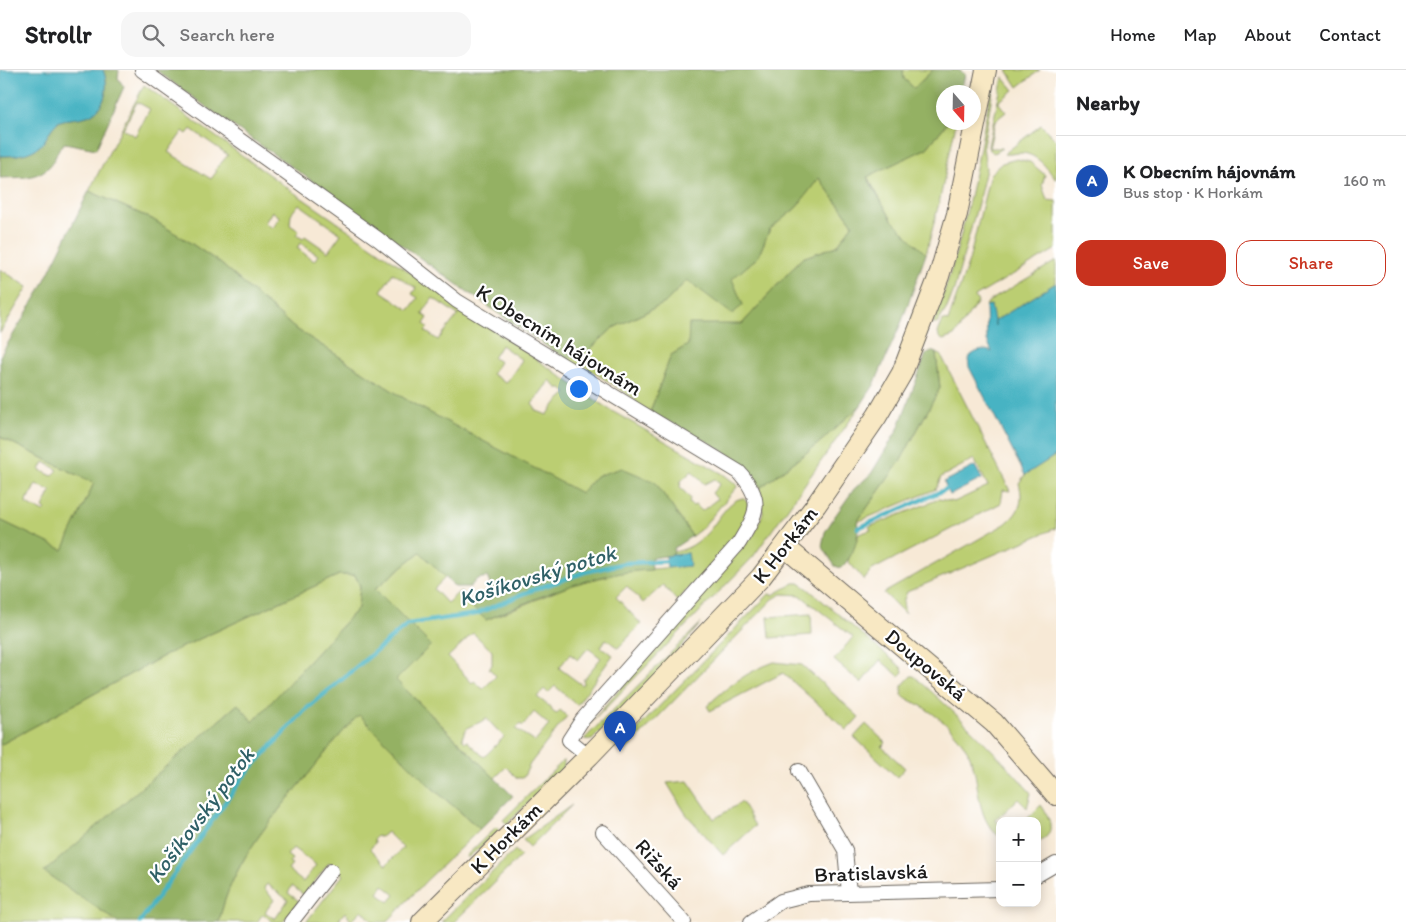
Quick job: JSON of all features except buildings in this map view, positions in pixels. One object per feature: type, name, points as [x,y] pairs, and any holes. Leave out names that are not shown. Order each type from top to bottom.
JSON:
[{"type":"main road","name":"K Horkám","points":[[422,922],[589,756],[761,577],[785,547],[877,416],[902,373],[935,290],[957,214],[986,70]]},
{"type":"main road","name":"Doupovská","points":[[785,547],[994,724],[1056,796]]},
{"type":"street","name":"K Obecním hájovnám","points":[[142,70],[378,239],[457,301],[739,472],[745,479],[754,495],[755,516],[739,543],[582,720],[569,740],[589,756]]},
{"type":"street","points":[[799,771],[845,850],[849,893]]},
{"type":"street","name":"Rižská","points":[[603,832],[684,922]]},
{"type":"street","points":[[1041,873],[1056,864]]},
{"type":"street","points":[[291,922],[331,871]]},
{"type":"street","name":"Bratislavská","points":[[751,922],[771,906],[790,898],[809,894],[996,889]]},
{"type":"green space","points":[[103,70],[119,70],[118,78],[124,87],[96,149],[65,143],[60,147],[52,163],[41,172],[29,176],[0,178],[0,156],[32,151],[41,145],[54,126],[60,121],[87,116],[98,108],[102,103],[106,90]]},
{"type":"green space","points":[[156,70],[903,70],[904,79],[914,88],[933,70],[958,70],[965,74],[963,85],[936,85],[936,130],[941,130],[927,148],[867,177],[892,220],[926,254],[902,321],[874,385],[861,405],[819,443],[760,488],[752,475],[726,453],[650,412],[671,355],[688,345],[689,324],[742,324],[802,258],[837,246],[853,224],[819,178],[796,208],[770,229],[758,257],[732,279],[743,305],[732,314],[687,280],[665,303],[613,328],[587,352],[566,359],[476,298]]},
{"type":"green space","points":[[903,70],[933,70],[914,88],[904,79]]},
{"type":"green space","points":[[1007,70],[1040,70],[1018,87]]},
{"type":"green space","points":[[1003,77],[1014,90],[998,102],[1006,112],[995,121],[989,148],[1002,148],[994,153],[989,150],[988,146]]},
{"type":"green space","points":[[995,79],[983,146],[986,169],[978,203],[954,290],[947,308],[937,324],[933,323],[959,241],[973,185],[989,100]]},
{"type":"green space","points":[[144,85],[286,187],[610,410],[723,474],[736,484],[737,487],[701,529],[692,536],[655,482],[596,476],[581,494],[410,402],[293,327],[220,263],[186,240],[152,219],[89,191]],"holes":[[[137,102],[150,109],[135,136],[123,129]],[[191,129],[228,155],[215,170],[217,171],[211,179],[168,152],[183,131],[187,134]],[[299,204],[341,234],[328,252],[305,236],[303,239],[296,235],[299,231],[290,225],[291,214]],[[272,211],[280,217],[273,228],[265,223]],[[300,243],[318,255],[314,261],[297,248]],[[393,273],[416,288],[412,294],[418,298],[409,310],[381,291]],[[433,298],[458,315],[438,340],[425,331],[428,327],[424,324],[428,318],[422,314]],[[501,345],[522,360],[506,383],[492,374],[500,362],[493,358]],[[550,380],[557,388],[561,388],[567,393],[547,415],[537,411],[532,404]],[[692,471],[704,484],[715,479],[720,484],[712,493],[717,499],[702,511],[696,505],[692,506],[689,503],[690,498],[680,487],[681,481]]]},
{"type":"green space","points":[[1041,125],[1056,140],[1056,180],[1041,162],[1032,156],[1020,153],[1004,154]]},
{"type":"green space","points":[[941,130],[955,130],[926,254],[892,220],[867,176],[927,148]]},
{"type":"green space","points":[[1017,159],[1030,162],[1045,175],[1042,185],[1047,200],[1056,201],[1056,249],[975,297],[978,302],[954,336],[943,340],[939,337],[938,333],[943,320],[948,321],[969,261],[990,174],[1002,163]]},
{"type":"green space","points":[[818,177],[853,224],[837,246],[802,258],[742,324],[688,345],[671,355],[650,412],[637,405],[635,399],[583,365],[575,365],[566,359],[587,352],[613,328],[665,303],[687,280],[743,305],[731,279],[758,257],[770,229],[796,208]]},
{"type":"green space","points":[[89,191],[152,219],[186,240],[220,263],[293,327],[410,402],[581,493],[596,476],[622,468],[655,482],[692,536],[674,548],[673,555],[651,558],[652,570],[609,575],[567,587],[486,620],[472,607],[489,594],[490,584],[487,577],[477,579],[470,587],[455,587],[420,552],[375,589],[431,645],[396,680],[513,796],[480,829],[430,786],[359,715],[330,747],[263,830],[232,883],[224,902],[219,922],[118,922],[44,872],[238,704],[253,722],[358,608],[360,586],[355,575],[339,575],[171,652],[0,745],[0,520],[63,550],[94,483],[0,437],[0,356],[38,294]]},
{"type":"green space","points":[[1056,261],[1056,283],[995,321],[991,314],[991,305],[986,306],[988,302]]},
{"type":"green space","points":[[0,269],[28,287],[0,333]]},
{"type":"green space","points":[[931,351],[936,353],[940,388],[901,460],[857,522],[855,547],[849,558],[841,568],[835,566],[822,546],[825,532],[854,489],[871,474],[898,429],[926,354]]},
{"type":"green space","points":[[936,353],[941,355],[1010,491],[1003,490],[1001,503],[872,570],[864,580],[848,561],[859,534],[871,530],[869,527],[939,499],[954,502],[988,486],[974,459],[941,477],[936,489],[857,522],[901,460],[940,388]]},
{"type":"green space","points":[[861,405],[753,557],[587,727],[755,533],[763,513],[760,488],[819,443]]},
{"type":"green space","points":[[0,437],[94,483],[63,551],[0,520]],"holes":[[[44,462],[58,470],[52,476],[40,470]],[[36,484],[51,491],[43,508],[46,510],[44,512],[26,504],[27,497],[29,498]]]},
{"type":"green space","points":[[1056,455],[1056,528],[907,592],[903,602],[905,614],[884,593],[1005,524],[1020,506],[1019,483],[1025,475]]},
{"type":"green space","points":[[743,498],[748,503],[747,514],[741,527],[732,541],[677,601],[663,585],[643,603],[627,586],[616,597],[641,624],[618,648],[606,639],[601,647],[613,655],[577,705],[555,686],[548,693],[544,689],[537,697],[552,708],[551,710],[556,714],[560,710],[567,716],[530,764],[523,778],[517,778],[506,767],[495,778],[396,680],[431,645],[375,589],[420,552],[446,577],[434,589],[447,603],[460,591],[486,620],[574,584],[628,571],[689,566],[688,554],[673,555],[673,552],[697,542],[708,532],[726,508]],"holes":[[[473,633],[492,651],[492,665],[489,668],[496,676],[483,689],[474,681],[472,683],[448,657]],[[588,648],[601,658],[583,680],[582,685],[559,668],[570,654],[578,660]],[[534,712],[549,725],[535,742],[516,729],[520,724],[523,726]],[[486,718],[504,737],[484,757],[467,741],[465,742],[462,739],[469,727]]]},
{"type":"green space","points":[[339,575],[355,575],[360,586],[358,608],[253,723],[238,704],[45,872],[118,922],[0,922],[0,745],[171,652]]},
{"type":"green space","points":[[794,583],[799,583],[807,588],[902,668],[903,672],[899,676],[880,660],[861,683],[834,660],[853,637],[800,595],[782,594],[773,599],[624,752],[641,725],[769,594],[773,595]]},
{"type":"green space","points":[[811,614],[812,635],[770,638],[768,617]]},
{"type":"green space","points":[[701,623],[668,662],[592,740],[584,739]]},
{"type":"green space","points":[[774,662],[802,665],[859,717],[847,730],[783,673],[710,711],[707,706],[730,686],[746,675]]},
{"type":"green space","points":[[911,676],[914,676],[989,747],[1031,793],[1027,808],[1018,799],[999,817],[996,817],[996,833],[991,829],[982,809],[972,763],[964,744],[940,719],[902,695],[902,686]]},
{"type":"green space","points":[[359,715],[430,786],[480,829],[387,922],[373,922],[362,910],[351,921],[345,912],[337,922],[306,922],[343,875],[329,863],[304,895],[292,886],[288,893],[299,901],[283,922],[273,922],[263,914],[257,922],[219,922],[224,902],[232,883],[263,830]],"holes":[[[387,832],[403,848],[386,865],[370,849],[375,843],[374,839],[377,836],[381,837]],[[293,848],[316,865],[303,882],[288,870],[292,865],[289,863],[292,859],[287,855]],[[267,884],[288,900],[275,919],[265,912],[274,900],[264,888]],[[383,885],[395,895],[389,902],[378,893]]]},
{"type":"green space","points":[[866,724],[886,743],[882,747],[905,768],[897,777],[854,737]]},
{"type":"green space","points":[[564,760],[564,767],[507,824],[503,820]]},
{"type":"green space","points":[[688,781],[714,819],[742,802],[755,826],[723,855],[686,814],[667,783]]},
{"type":"green space","points":[[572,805],[530,847],[523,840]]},
{"type":"green space","points":[[1041,805],[1048,816],[1050,831],[1041,840],[1041,817],[1029,817]]},
{"type":"green space","points":[[496,827],[500,831],[467,858],[466,856]]},
{"type":"green space","points":[[515,850],[521,856],[454,922],[441,922]]},
{"type":"water","points":[[0,70],[103,70],[106,83],[105,96],[102,103],[93,113],[57,123],[41,145],[32,151],[11,156],[0,156]]},
{"type":"water","points":[[1056,283],[1056,455],[1025,475],[969,367],[968,359],[979,351],[986,350],[992,352],[987,340],[986,306],[991,305],[995,326],[995,321]]},
{"type":"water","points":[[975,466],[982,479],[950,495],[944,482]]},
{"type":"water","points":[[688,553],[690,566],[667,568],[666,556]]},
{"type":"waterway","name":"Košíkovský potok","points":[[858,528],[951,487]]},
{"type":"waterway","name":"Košíkovský potok","points":[[140,922],[243,777],[304,711],[408,624],[476,614],[530,591],[585,572],[625,563],[670,561]]},
{"type":"place","name":"K Obecním hájovnám","points":[[620,752]]}]
